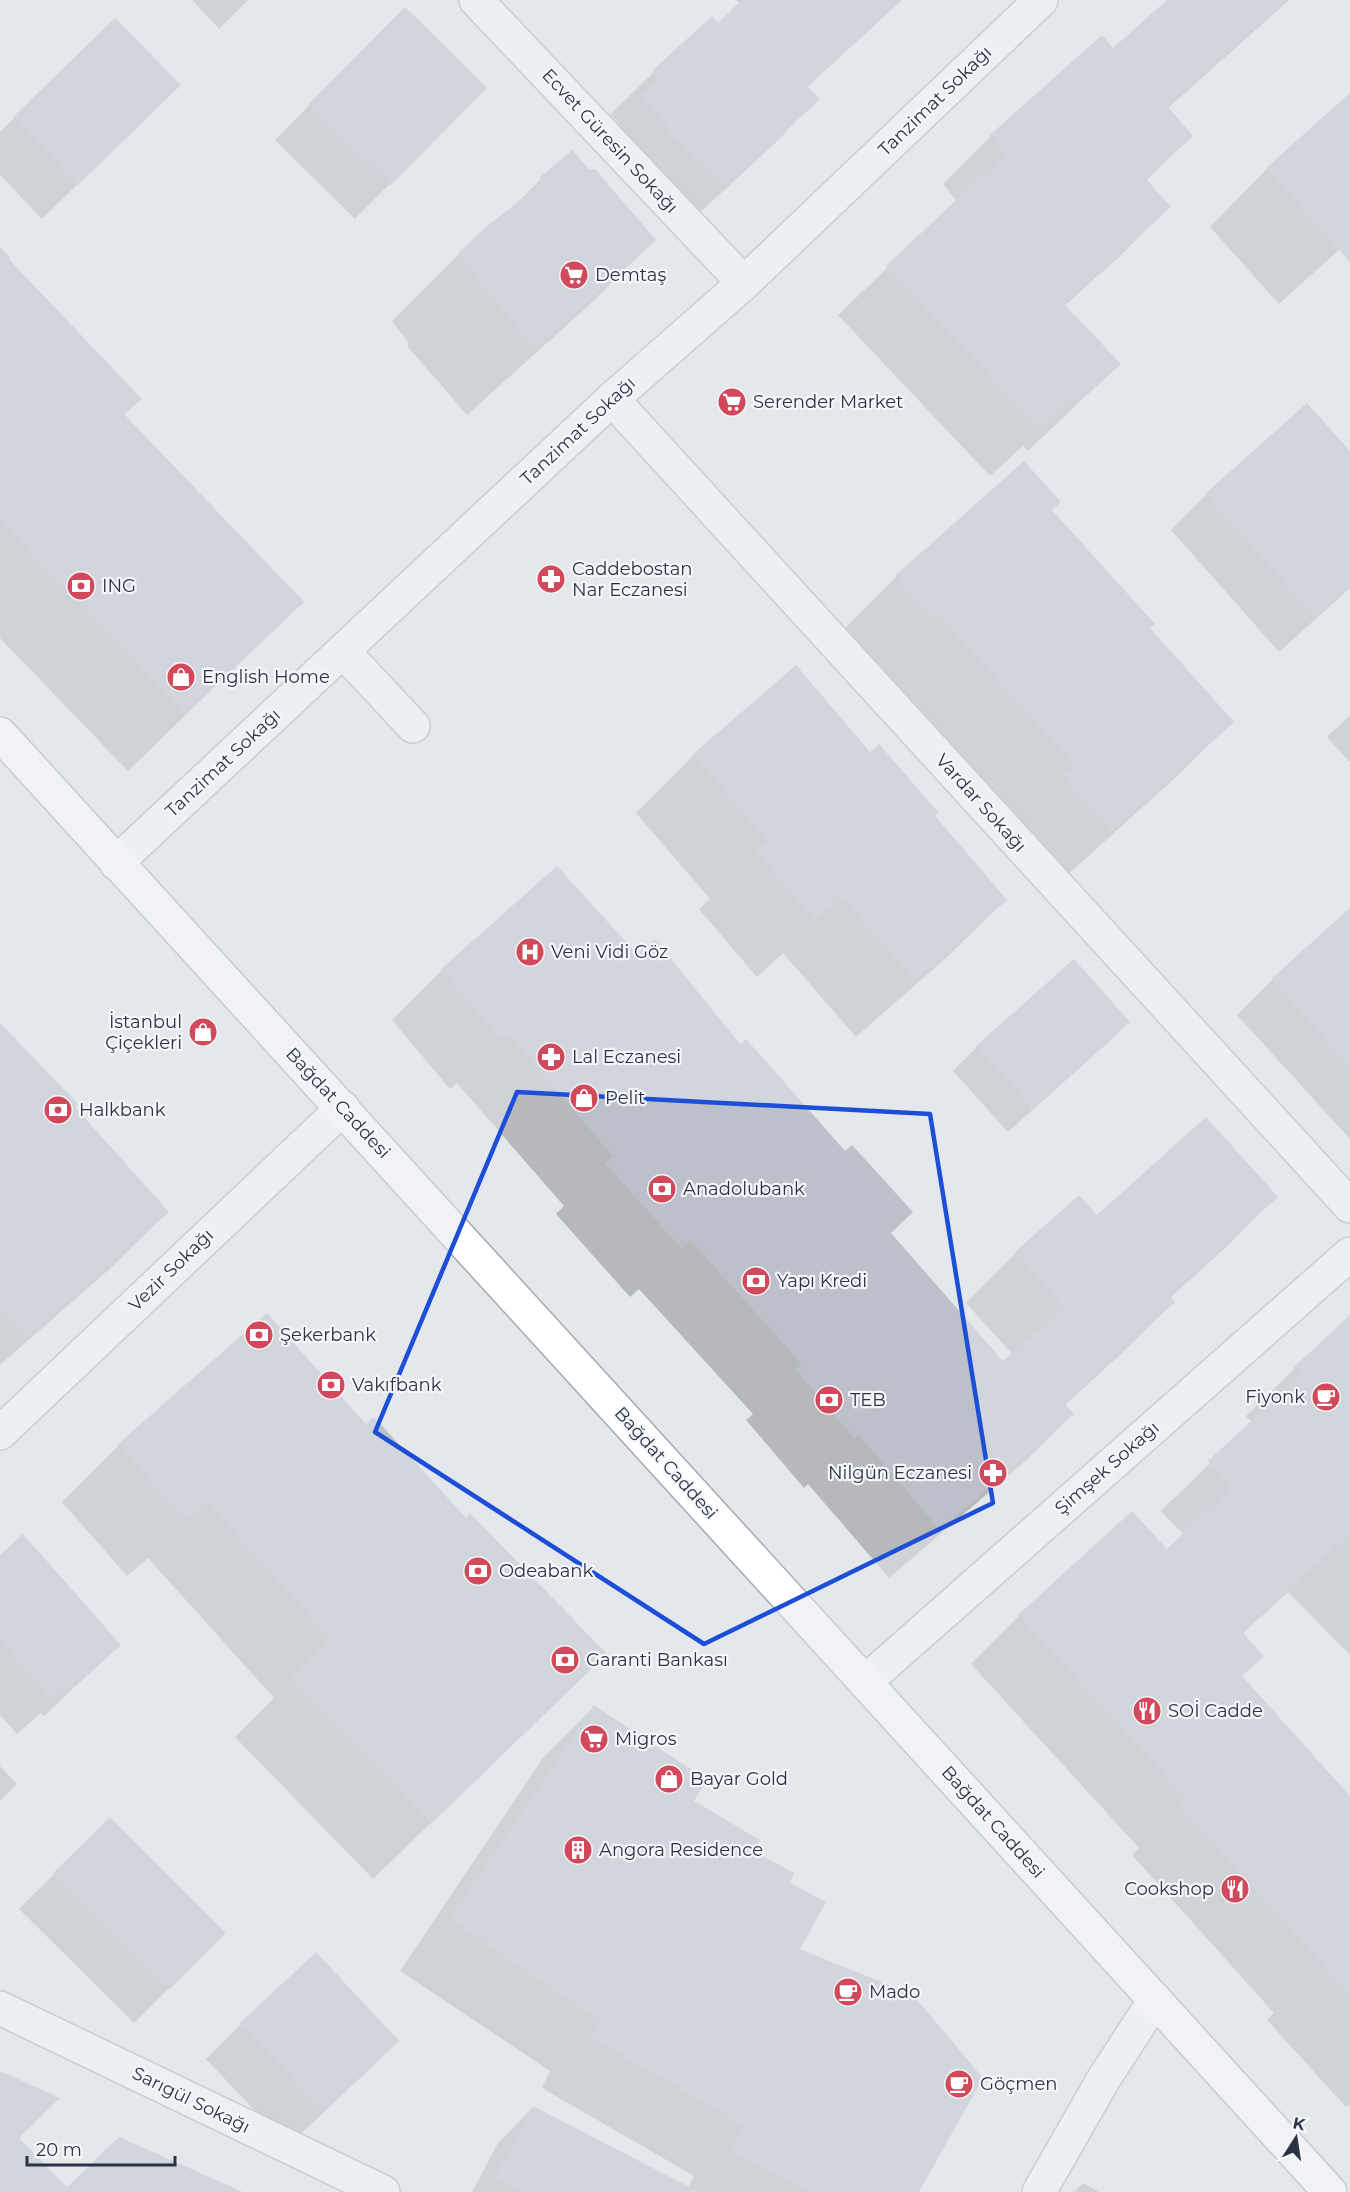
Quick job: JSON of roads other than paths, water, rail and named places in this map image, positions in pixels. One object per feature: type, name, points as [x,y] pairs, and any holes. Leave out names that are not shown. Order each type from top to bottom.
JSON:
[{"type":"main road","name":"Bağdat Caddesi","points":[[0,734],[1330,2192]]},
{"type":"street","name":"Ecvet Güresin Sokağı","points":[[476,0],[744,283]]},
{"type":"street","name":"Tanzimat Sokağı","points":[[116,863],[612,399],[744,283],[1041,0]]},
{"type":"street","name":"Vardar Sokağı","points":[[612,399],[1350,1206]]},
{"type":"street","points":[[343,651],[413,726]]},
{"type":"street","name":"Vezir Sokağı","points":[[0,1433],[343,1108]]},
{"type":"street","name":"Şimşek Sokağı","points":[[865,1682],[1350,1254]]},
{"type":"street","points":[[1039,2192],[1104,2080],[1155,2000]]},
{"type":"street","name":"Sarıgül Sokağı","points":[[0,2008],[383,2192]]},
{"type":"place","name":"Demtaş","points":[[574,275]]},
{"type":"place","name":"Serender Market","points":[[732,402]]},
{"type":"place","name":"Caddebostan Nar Eczanesi","points":[[551,579]]},
{"type":"place","name":"ING","points":[[81,586]]},
{"type":"place","name":"English Home","points":[[181,677]]},
{"type":"place","name":"Veni Vidi Göz","points":[[530,952]]},
{"type":"place","name":"İstanbul Çiçekleri","points":[[203,1032]]},
{"type":"place","name":"Lal Eczanesi","points":[[551,1057]]},
{"type":"place","name":"Pelit","points":[[584,1098]]},
{"type":"place","name":"Halkbank","points":[[58,1110]]},
{"type":"place","name":"Anadolubank","points":[[662,1189]]},
{"type":"place","name":"Yapı Kredi","points":[[756,1281]]},
{"type":"place","name":"Şekerbank","points":[[259,1335]]},
{"type":"place","name":"Vakıfbank","points":[[331,1385]]},
{"type":"place","name":"Fiyonk","points":[[1326,1397]]},
{"type":"place","name":"TEB","points":[[829,1400]]},
{"type":"place","name":"Nilgün Eczanesi","points":[[993,1473]]},
{"type":"place","name":"Odeabank","points":[[478,1571]]},
{"type":"place","name":"Garanti Bankası","points":[[565,1660]]},
{"type":"place","name":"SOİ Cadde","points":[[1147,1711]]},
{"type":"place","name":"Migros","points":[[594,1739]]},
{"type":"place","name":"Bayar Gold","points":[[669,1779]]},
{"type":"place","name":"Angora Residence","points":[[578,1850]]},
{"type":"place","name":"Cookshop","points":[[1235,1889]]},
{"type":"place","name":"Mado","points":[[848,1992]]},
{"type":"place","name":"Göçmen","points":[[959,2084]]}]
